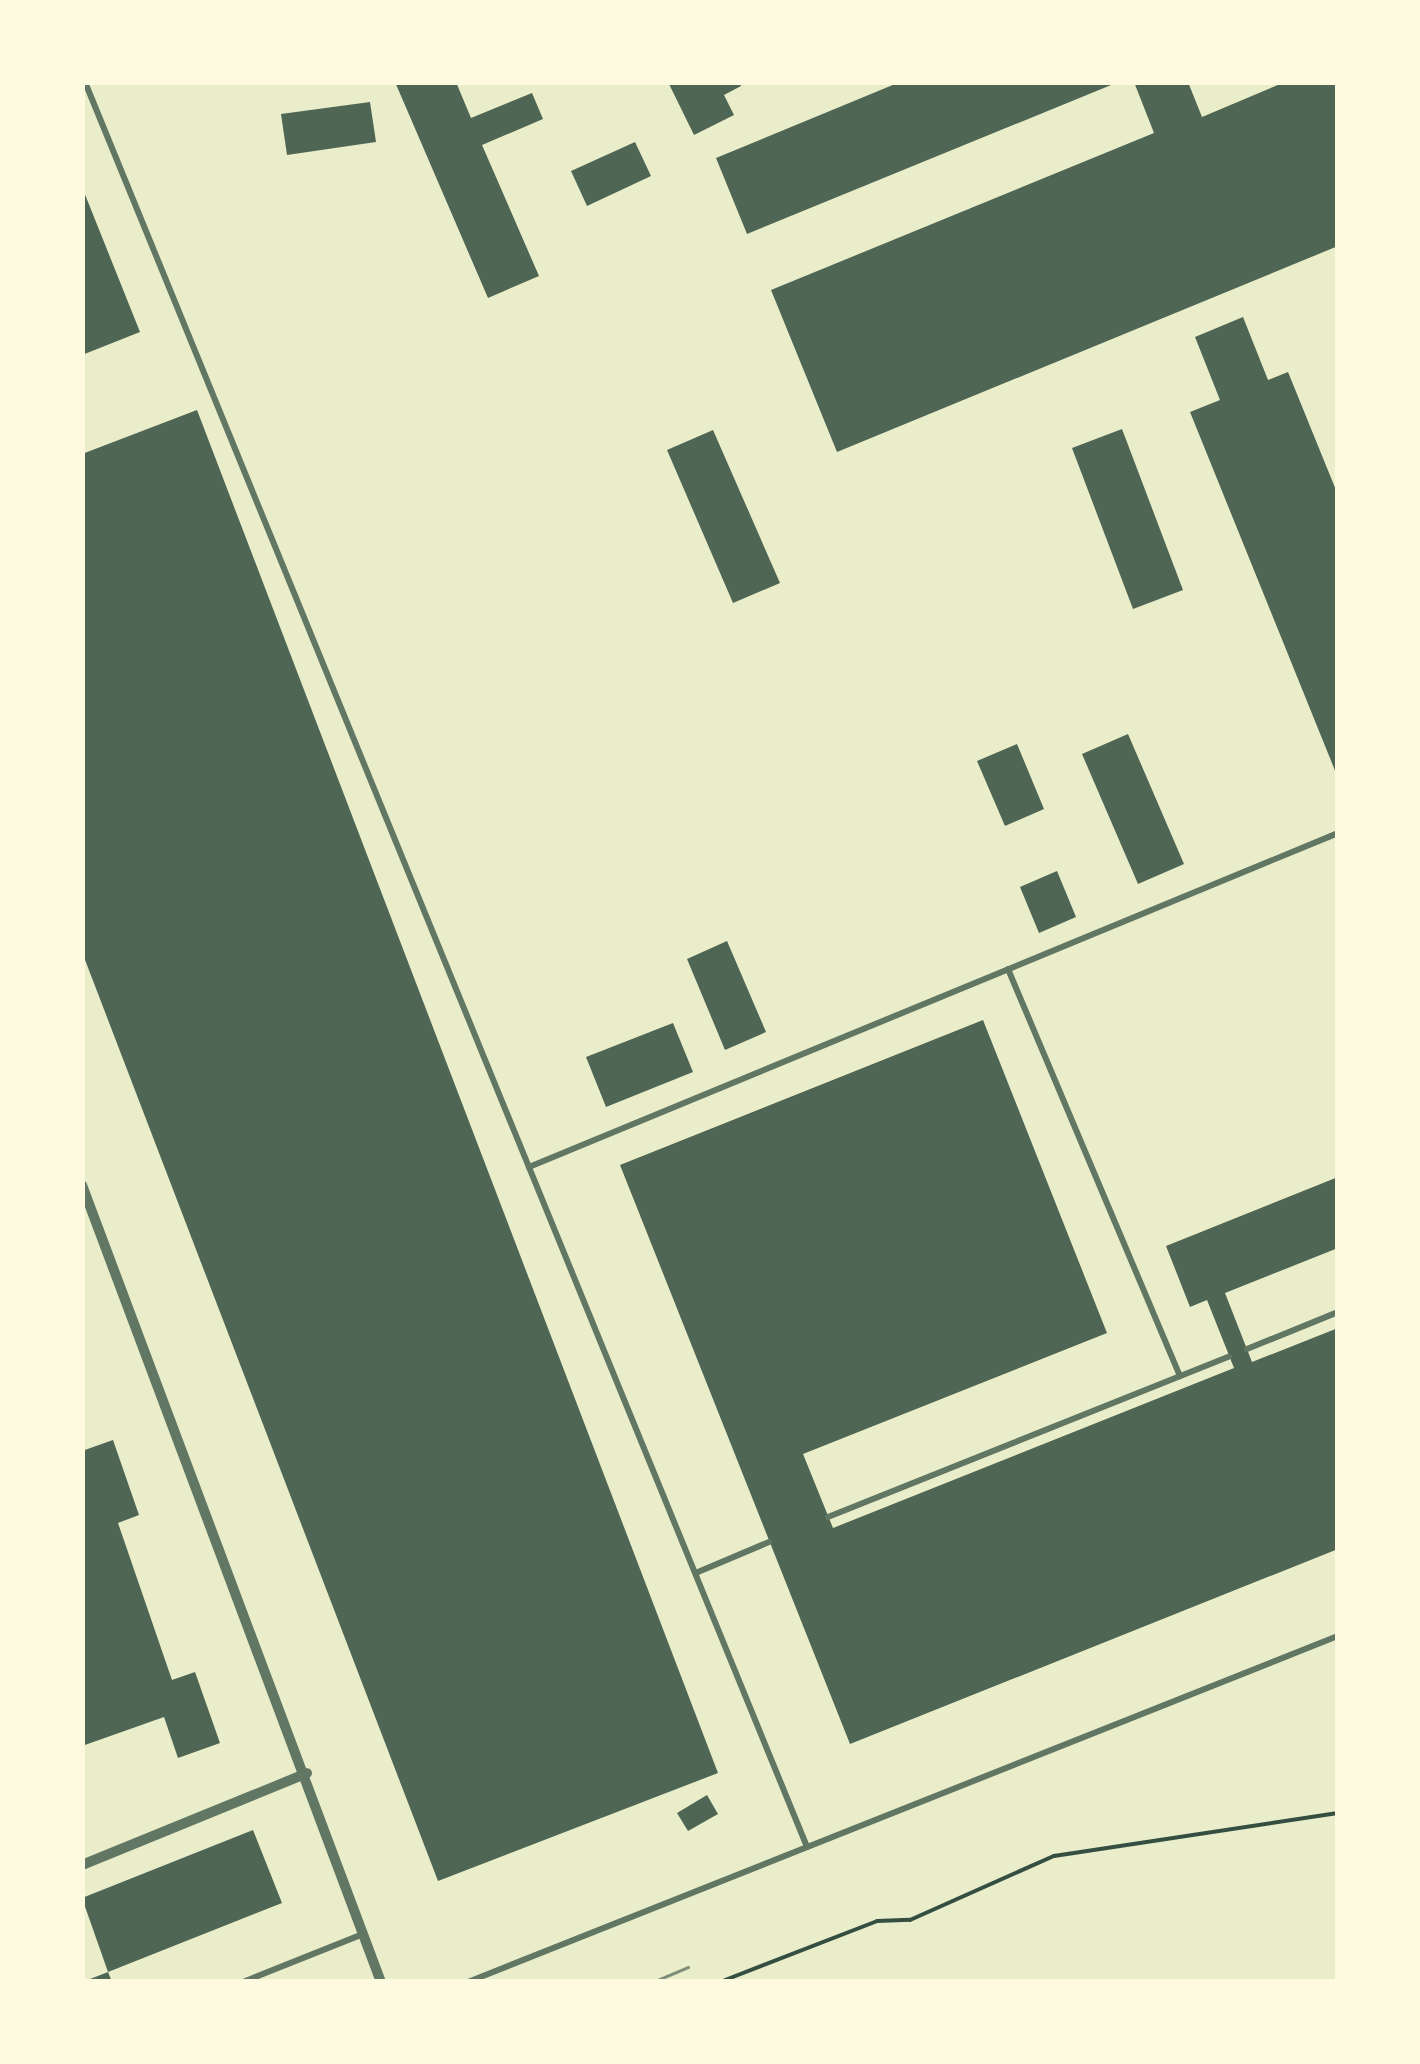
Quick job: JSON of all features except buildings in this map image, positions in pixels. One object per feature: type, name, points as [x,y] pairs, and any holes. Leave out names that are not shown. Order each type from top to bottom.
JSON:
[{"type":"street","points":[[82,1185],[307,1773],[381,1982]]},
{"type":"street","points":[[82,1865],[307,1773]]},
{"type":"lane","points":[[85,82],[807,1847]]},
{"type":"lane","points":[[529,1168],[1338,832]]},
{"type":"lane","points":[[1008,969],[1180,1376]]},
{"type":"lane","points":[[1247,1349],[1338,1312]]},
{"type":"lane","points":[[828,1517],[1230,1357]]},
{"type":"lane","points":[[698,1572],[770,1542]]},
{"type":"lane","points":[[468,1982],[1338,1636]]},
{"type":"lane","points":[[243,1982],[364,1933]]},
{"type":"path","points":[[720,1982],[876,1920],[910,1920],[1054,1856],[1338,1813]]},
{"type":"tram line","points":[[653,1982],[688,1967]]}]
